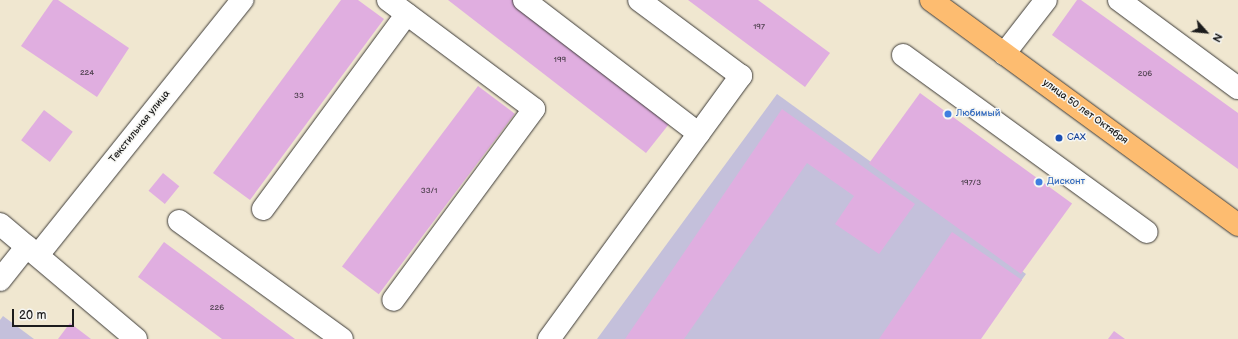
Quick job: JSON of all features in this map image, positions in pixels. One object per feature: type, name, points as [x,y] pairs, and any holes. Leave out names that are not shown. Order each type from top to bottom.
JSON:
[{"type":"main road","name":"улица 50 лет Октября","points":[[931,0],[1238,225]]},
{"type":"street","name":"Текстильная улица","points":[[0,280],[33,250],[242,0]]},
{"type":"street","points":[[388,0],[534,109],[393,300]]},
{"type":"street","points":[[524,0],[699,134]]},
{"type":"street","points":[[549,339],[741,76],[639,0]]},
{"type":"street","points":[[1004,54],[1046,0]]},
{"type":"street","points":[[1119,0],[1238,88]]},
{"type":"street","points":[[263,209],[407,14]]},
{"type":"street","points":[[903,55],[1147,232]]},
{"type":"street","points":[[179,221],[342,339]]},
{"type":"street","points":[[0,224],[33,250],[136,339]]},
{"type":"shaded area","points":[[777,94],[1026,274],[979,339],[597,339]]},
{"type":"shaded area","points":[[3,316],[34,339],[0,339],[0,320]]},
{"type":"building","points":[[53,0],[58,0],[129,48],[97,97],[21,46]]},
{"type":"building","points":[[341,0],[358,0],[384,19],[250,200],[213,173]]},
{"type":"building","points":[[448,0],[519,0],[673,119],[646,153]]},
{"type":"building","points":[[688,0],[758,0],[830,53],[805,87]]},
{"type":"building","points":[[1077,0],[1081,0],[1238,113],[1238,169],[1052,35]]},
{"type":"building","points":[[478,86],[515,114],[379,294],[342,266]]},
{"type":"building","points":[[920,93],[1072,204],[1021,274],[869,163]]},
{"type":"building","points":[[782,109],[915,204],[879,254],[835,224],[854,196],[807,163],[684,339],[625,339]]},
{"type":"building","points":[[44,110],[73,132],[50,162],[21,140]]},
{"type":"building","points":[[163,173],[179,186],[165,204],[149,191]]},
{"type":"building","points":[[952,232],[1022,280],[981,339],[879,339]]},
{"type":"building","points":[[164,242],[295,339],[222,339],[138,277]]},
{"type":"building","points":[[70,323],[91,339],[58,339]]},
{"type":"building","points":[[1114,331],[1125,339],[1108,339]]},
{"type":"place","name":"Любимый","points":[[948,114]]},
{"type":"place","name":"САХ","points":[[1059,138]]},
{"type":"place","name":"Дисконт","points":[[1039,182]]}]
